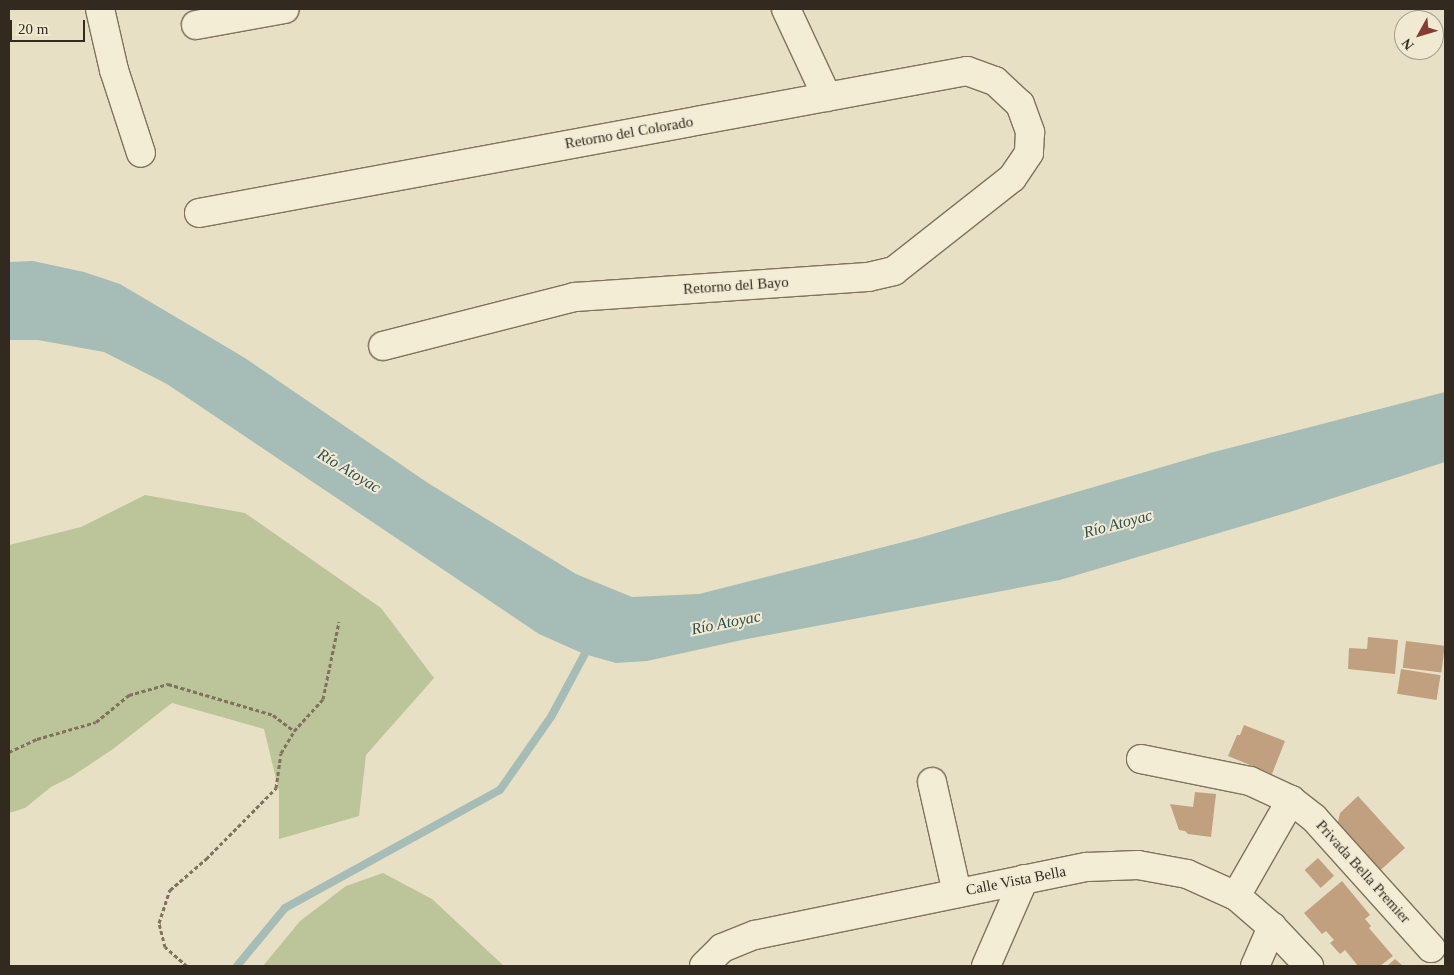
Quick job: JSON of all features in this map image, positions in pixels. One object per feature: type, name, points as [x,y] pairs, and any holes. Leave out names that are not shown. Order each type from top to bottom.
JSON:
[{"type":"street","points":[[100,9],[114,70],[141,153]]},
{"type":"street","points":[[196,25],[285,9]]},
{"type":"street","points":[[786,9],[828,97]]},
{"type":"street","name":"Retorno del Colorado","points":[[199,212],[967,71],[995,81],[1020,104],[1030,132]]},
{"type":"street","name":"Retorno del Bayo","points":[[383,346],[575,297],[868,277],[894,270],[1012,178],[1029,153],[1030,132]]},
{"type":"street","name":"Privada Bella Premier","points":[[1142,758],[1250,781],[1291,800],[1314,818],[1431,948]]},
{"type":"street","points":[[932,782],[957,893]]},
{"type":"street","points":[[1236,896],[1291,800]]},
{"type":"street","name":"Calle Vista Bella","points":[[704,966],[722,948],[755,935],[1087,867],[1138,865],[1188,874],[1236,896],[1272,927],[1309,966]]},
{"type":"street","points":[[986,966],[1024,879]]},
{"type":"street","points":[[1254,966],[1272,927]]},
{"type":"path","points":[[187,966],[165,947],[159,923],[170,890],[206,859],[276,788],[281,753],[294,731],[323,699],[338,622]]},
{"type":"path","points":[[9,752],[37,739],[96,722],[129,695],[168,684],[273,715],[294,731]]},
{"type":"green space","points":[[145,495],[245,513],[381,608],[434,678],[366,755],[359,816],[279,839],[279,791],[264,729],[172,703],[113,749],[71,777],[51,787],[25,808],[9,813],[9,545],[81,527]]},
{"type":"green space","points":[[383,873],[432,899],[504,966],[263,966],[300,921],[346,886]]},
{"type":"water","name":"Río Atoyac","points":[[33,261],[84,272],[120,284],[245,358],[428,483],[576,574],[632,597],[699,594],[919,538],[1210,453],[1445,392],[1445,462],[1293,511],[1060,580],[742,640],[647,661],[616,663],[584,654],[539,634],[167,384],[104,352],[38,340],[9,340],[9,262]]},
{"type":"building","points":[[1368,637],[1398,640],[1395,674],[1348,669],[1349,648],[1367,649]]},
{"type":"building","points":[[1406,641],[1445,646],[1441,673],[1403,668]]},
{"type":"building","points":[[1401,669],[1441,675],[1437,700],[1397,694]]},
{"type":"building","points":[[1244,725],[1285,741],[1272,774],[1228,756],[1237,735],[1240,735]]},
{"type":"building","points":[[1195,792],[1216,794],[1211,837],[1188,834],[1185,831],[1179,830],[1170,804],[1193,807]]},
{"type":"building","points":[[1358,796],[1405,848],[1374,876],[1334,826],[1338,822],[1340,813]]},
{"type":"building","points":[[1318,858],[1334,876],[1321,888],[1305,870]]},
{"type":"building","points":[[1342,881],[1370,915],[1365,919],[1371,926],[1369,928],[1393,956],[1380,966],[1358,966],[1345,950],[1340,954],[1330,943],[1334,940],[1326,931],[1322,934],[1304,913]]},
{"type":"building","points":[[1395,959],[1403,966],[1387,966]]},
{"type":"waterway","points":[[237,966],[285,908],[500,790],[551,717],[589,646]]}]
